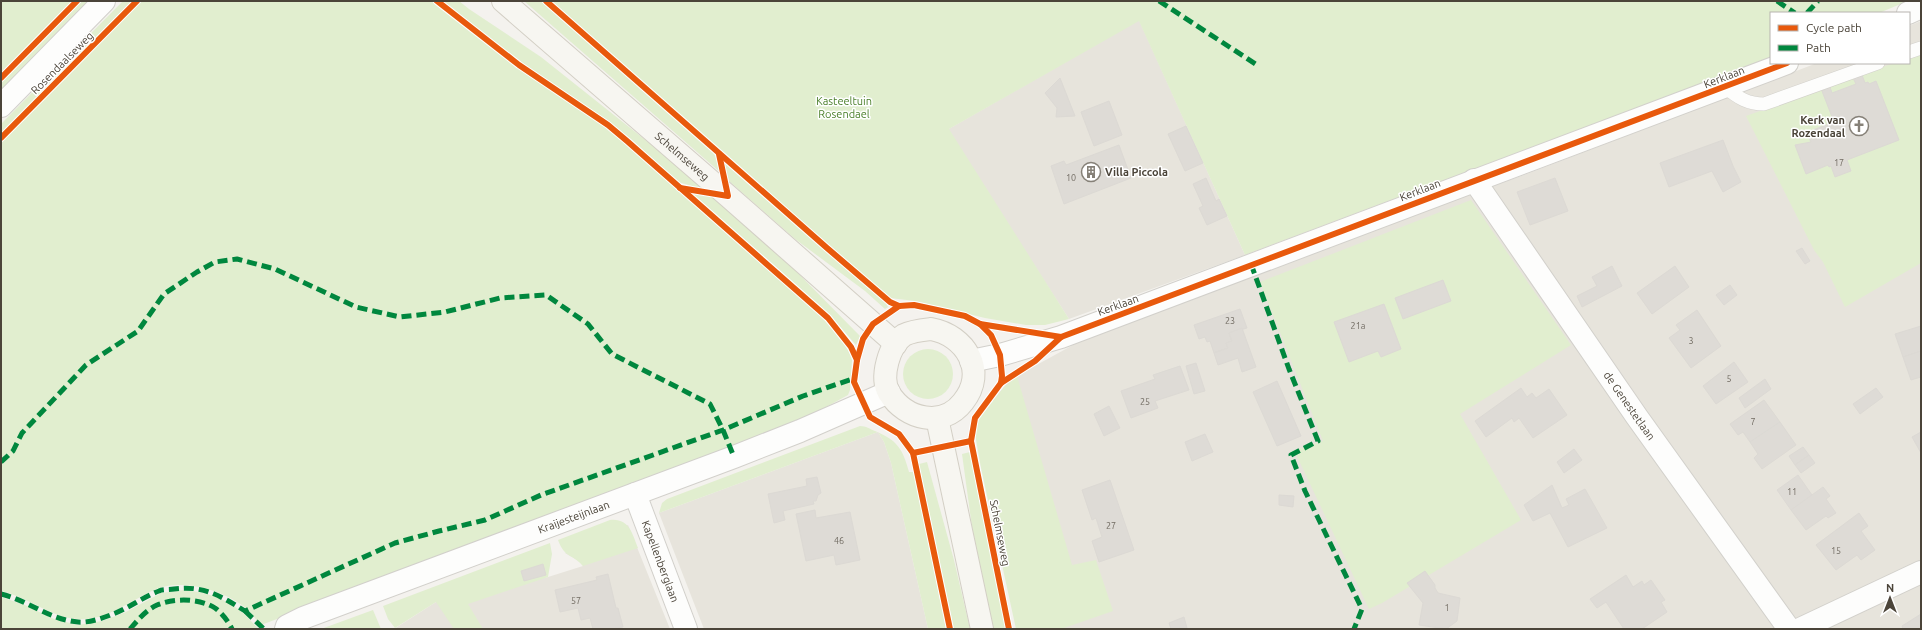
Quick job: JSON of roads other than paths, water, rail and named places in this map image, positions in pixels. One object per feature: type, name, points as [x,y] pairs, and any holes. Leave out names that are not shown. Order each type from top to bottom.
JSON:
[{"type":"main road","name":"Schelmseweg","points":[[503,1],[896,344]]},
{"type":"main road","points":[[931,330],[944,332],[958,341],[971,361],[973,373],[972,386],[964,401],[955,411],[937,418],[916,416],[901,407],[888,392],[886,363],[896,344],[904,335],[916,331],[931,330]]},
{"type":"main road","points":[[937,418],[982,629]]},
{"type":"street","points":[[1,106],[104,1]]},
{"type":"street","points":[[1910,12],[1921,7]]},
{"type":"street","name":"Kerklaan","points":[[971,361],[1000,355],[1061,336],[1784,64]]},
{"type":"street","name":"de Genestetlaan","points":[[1474,180],[1637,417],[1789,629]]},
{"type":"street","name":"Kraijesteijnlaan","points":[[286,629],[287,626],[303,618],[800,431],[888,392]]},
{"type":"street","name":"Kapellenberglaan","points":[[635,494],[686,629]]},
{"type":"street","points":[[1800,629],[1921,572]]},
{"type":"lane","points":[[1910,52],[1921,48]]},
{"type":"lane","points":[[1725,87],[1738,98],[1753,104],[1764,104],[1875,64]]},
{"type":"place","name":"Kerk van Rozendaal","points":[[1859,126]]},
{"type":"place","name":"Villa Piccola","points":[[1091,172]]},
{"type":"park label","name":"Kasteeltuin Rosendael","points":[[844,107]]}]
